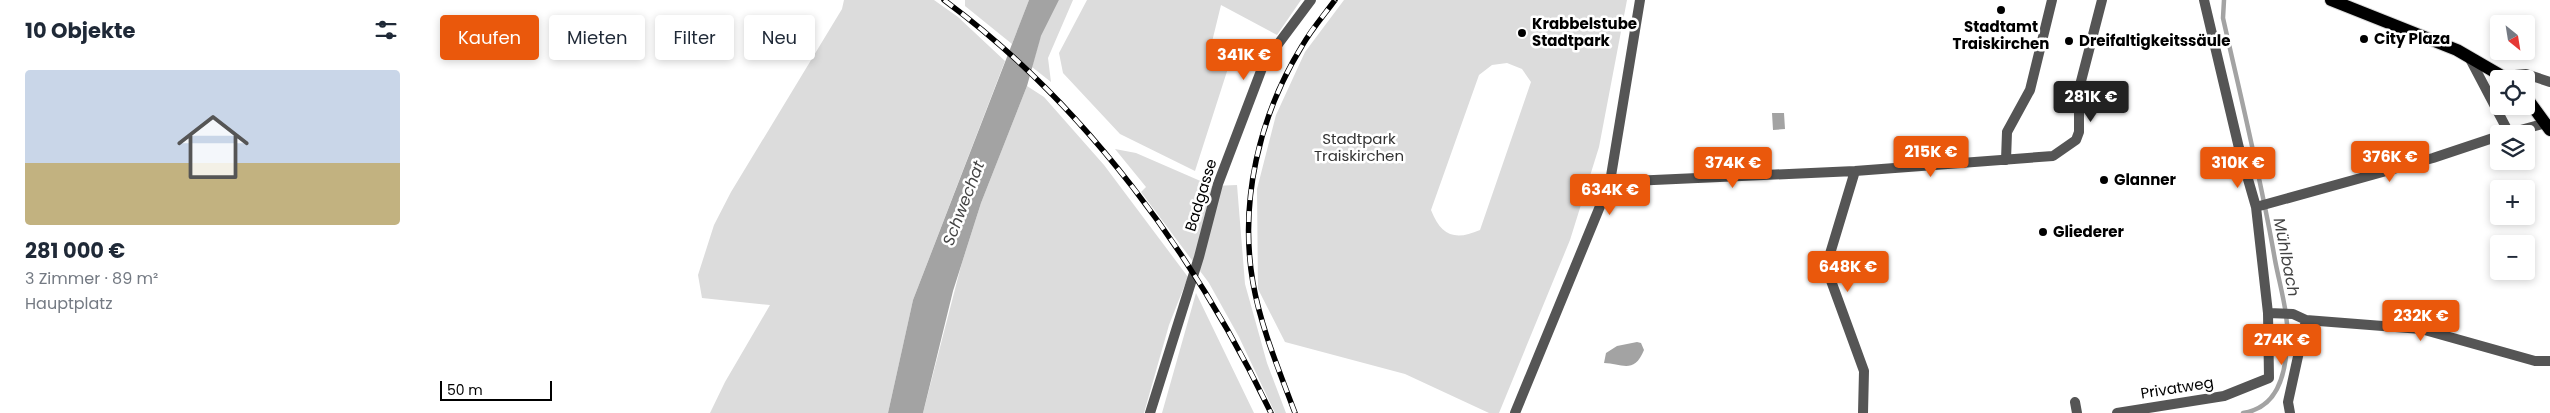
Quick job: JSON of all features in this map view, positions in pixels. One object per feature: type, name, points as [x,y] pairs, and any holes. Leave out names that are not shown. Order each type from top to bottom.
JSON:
[{"type":"main road","points":[[2331,0],[2469,56],[2493,70]]},
{"type":"main road","points":[[2535,109],[2548,127]]},
{"type":"street","name":"Badgasse","points":[[1150,413],[1199,257],[1218,184],[1264,63],[1311,0]]},
{"type":"street","points":[[1515,413],[1610,182],[1640,0]]},
{"type":"street","points":[[1610,182],[1855,171],[2053,156],[2076,140],[2079,132],[2079,88],[2101,0]]},
{"type":"street","points":[[2204,0],[2239,148],[2258,206],[2268,313],[2293,314],[2306,320],[2421,329],[2535,361],[2550,361]]},
{"type":"street","points":[[2006,160],[2007,132],[2030,90],[2052,1]]},
{"type":"street","points":[[2469,56],[2500,125]]},
{"type":"street","points":[[2535,77],[2550,82]]},
{"type":"street","points":[[2535,129],[2548,127]]},
{"type":"street","points":[[2258,206],[2433,158],[2490,139]]},
{"type":"street","points":[[1855,171],[1826,267],[1864,371],[1863,413]]},
{"type":"street","name":"Privatweg","points":[[2117,413],[2225,396],[2269,378],[2268,313]]},
{"type":"street","points":[[2290,413],[2288,402],[2306,320]]},
{"type":"street","points":[[2075,402],[2077,413]]},
{"type":"green space","points":[[844,0],[934,0],[958,17],[1005,61],[913,300],[888,413],[710,413],[725,382],[770,305],[702,298],[698,275],[714,225],[731,192],[811,60],[815,60],[815,54],[842,9]]},
{"type":"green space","points":[[965,0],[1029,0],[1012,44],[965,6]]},
{"type":"green space","points":[[1059,0],[1073,0],[1048,58],[1051,82],[1032,67],[1040,38]]},
{"type":"green space","points":[[1087,0],[1301,0],[1277,35],[1221,5],[1210,50],[1230,62],[1195,171],[1120,134],[1063,73],[1059,53]]},
{"type":"green space","name":"Stadtpark Traiskirchen","points":[[1344,0],[1627,0],[1599,147],[1570,240],[1499,413],[1489,413],[1405,374],[1285,342],[1258,289],[1257,189],[1276,115],[1305,52]],"holes":[[[1507,63],[1522,69],[1531,82],[1480,230],[1463,235],[1450,234],[1439,226],[1431,210],[1479,75],[1492,65]]]},
{"type":"green space","points":[[1027,86],[1044,97],[1104,165],[1188,277],[1169,325],[1144,413],[923,413],[961,266],[981,203]]},
{"type":"green space","points":[[1115,149],[1136,153],[1212,186],[1237,185],[1245,284],[1267,363],[1286,413],[1275,413],[1239,337],[1209,283],[1141,192],[1146,187]]},
{"type":"green space","points":[[1196,293],[1254,413],[1162,413]]},
{"type":"water","name":"Schwechat","points":[[1029,0],[1059,0],[1041,36],[1027,86],[981,203],[953,291],[923,413],[888,413],[913,300]]},
{"type":"water","points":[[1772,113],[1784,113],[1785,129],[1773,130]]},
{"type":"water","points":[[1641,343],[1644,350],[1636,363],[1627,366],[1604,363],[1606,353],[1617,346]]},
{"type":"waterway","name":"Mühlbach","points":[[2224,0],[2223,18],[2263,199],[2284,303],[2288,335],[2284,368],[2277,389],[2264,405],[2243,413]]},
{"type":"railway","points":[[944,0],[996,41],[1044,87],[1090,135],[1132,187],[1172,241],[1208,297],[1241,354],[1271,413]]},
{"type":"railway","points":[[1295,413],[1256,300],[1249,252],[1251,191],[1256,160],[1274,101],[1287,73],[1313,28],[1335,0]]},
{"type":"place","name":"Stadtamt Traiskirchen","points":[[2001,10]]},
{"type":"place","name":"Krabbelstube Stadtpark","points":[[1522,33]]},
{"type":"place","name":"City Plaza","points":[[2364,39]]},
{"type":"place","name":"Dreifaltigkeitssäule","points":[[2069,41]]},
{"type":"place","name":"Glanner","points":[[2104,180]]},
{"type":"place","name":"Gliederer","points":[[2043,232]]}]
